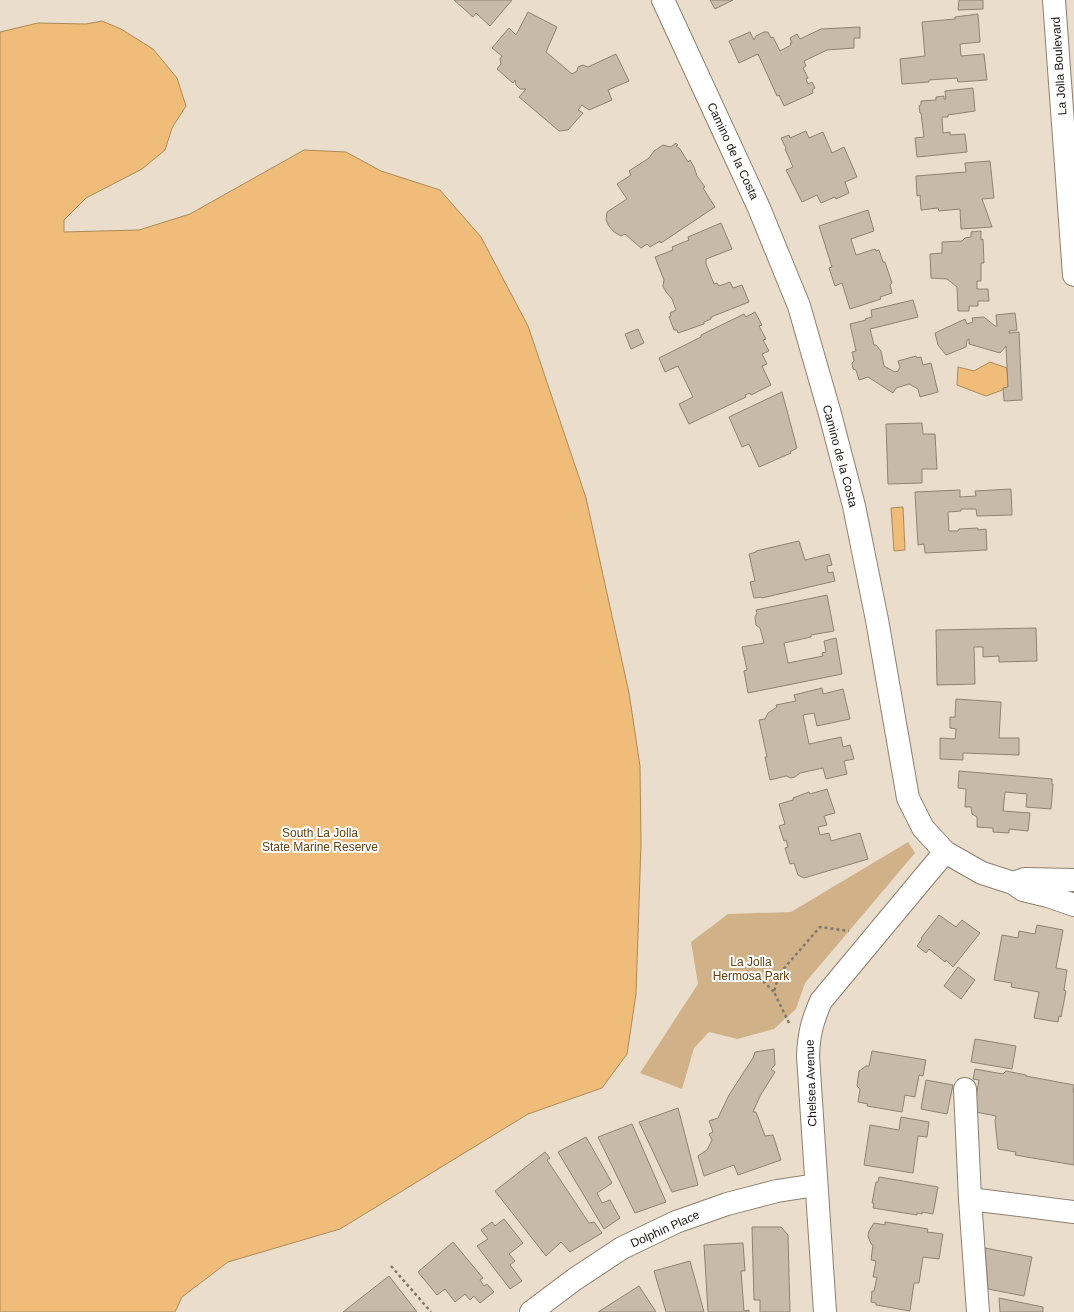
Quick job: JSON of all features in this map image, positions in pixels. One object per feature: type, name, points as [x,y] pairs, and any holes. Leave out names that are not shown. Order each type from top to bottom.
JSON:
[{"type":"street","name":"Camino de la Costa","points":[[663,0],[759,208],[799,306],[830,414],[854,506],[877,620],[908,798],[923,828],[945,852],[982,873],[1013,883],[1023,890],[1048,896],[1074,905]]},
{"type":"street","name":"La Jolla Boulevard","points":[[1054,0],[1074,275]]},
{"type":"street","name":"Chelsea Avenue","points":[[825,1312],[808,1056],[812,1021],[821,1001],[945,852]]},
{"type":"street","name":"Camino de la Costa","points":[[1013,883],[1025,879],[1074,880]]},
{"type":"street","points":[[965,1089],[970,1199],[978,1312]]},
{"type":"street","name":"Dolphin Place","points":[[531,1312],[575,1279],[622,1248],[676,1222],[734,1202],[777,1191],[816,1185]]},
{"type":"street","points":[[970,1199],[1074,1212]]},
{"type":"path","points":[[774,992],[778,974],[820,927],[855,932]]},
{"type":"path","points":[[734,975],[762,980],[774,992],[790,1026]]},
{"type":"path","points":[[392,1266],[431,1312]]},
{"type":"green space","name":"La Jolla Hermosa Park","points":[[908,842],[915,853],[805,983],[796,1009],[774,1029],[737,1039],[709,1032],[694,1048],[682,1089],[640,1073],[698,984],[691,942],[728,914],[791,912]]},
{"type":"shaded area","name":"South La Jolla State Marine Reserve","points":[[102,21],[121,29],[153,49],[177,78],[186,106],[172,128],[165,150],[142,169],[86,198],[64,220],[64,232],[139,230],[190,214],[304,150],[346,152],[381,171],[440,190],[481,237],[528,326],[586,498],[629,693],[640,766],[641,844],[636,994],[627,1054],[602,1088],[528,1114],[340,1229],[228,1262],[182,1297],[175,1312],[0,1312],[0,32],[38,23],[86,24]]},
{"type":"shaded area","points":[[990,362],[1007,368],[1008,388],[986,396],[957,385],[958,367],[974,371]]},
{"type":"shaded area","points":[[903,507],[905,550],[894,551],[891,508]]},
{"type":"building","points":[[454,0],[512,0],[490,26],[476,13],[473,17]]},
{"type":"building","points":[[710,0],[733,0],[715,9]]},
{"type":"building","points":[[959,0],[983,0],[983,9],[958,10]]},
{"type":"building","points":[[528,12],[557,27],[546,52],[572,74],[577,71],[578,67],[583,65],[588,67],[616,54],[629,81],[608,90],[612,100],[589,110],[582,105],[578,110],[583,113],[568,130],[559,131],[519,97],[526,89],[520,89],[516,85],[515,80],[513,83],[497,69],[501,64],[500,59],[502,56],[492,48],[509,28],[516,35]]},
{"type":"building","points":[[978,14],[980,42],[960,44],[961,56],[984,54],[987,80],[958,82],[957,78],[902,84],[900,59],[925,56],[922,22],[955,19],[955,17]]},
{"type":"building","points":[[860,27],[860,38],[854,38],[854,48],[827,50],[804,61],[806,66],[803,68],[808,78],[806,79],[808,84],[812,82],[815,88],[812,90],[813,93],[784,106],[779,95],[777,96],[758,54],[739,63],[729,41],[750,32],[754,40],[756,36],[764,32],[768,32],[771,38],[773,37],[780,51],[791,45],[790,43],[792,43],[790,38],[797,34],[800,39],[821,29]]},
{"type":"building","points":[[973,88],[975,111],[942,117],[943,133],[950,132],[950,135],[965,134],[967,152],[917,157],[915,138],[924,137],[919,106],[921,105],[921,101],[936,100],[936,97],[944,96],[944,99],[946,99],[945,91]]},
{"type":"building","points":[[806,131],[809,138],[823,132],[832,153],[844,147],[857,177],[845,182],[849,193],[836,199],[835,197],[821,203],[817,195],[802,202],[786,170],[793,167],[781,138],[789,135],[790,138]]},
{"type":"building","points":[[676,143],[678,145],[676,146],[680,149],[688,162],[690,160],[697,176],[705,187],[703,188],[715,207],[661,243],[660,241],[650,247],[647,244],[641,248],[625,234],[621,236],[614,232],[606,220],[607,212],[627,199],[617,184],[631,175],[629,171],[649,158],[654,151],[663,145],[671,147]]},
{"type":"building","points":[[990,161],[994,198],[982,199],[992,227],[961,229],[960,209],[939,211],[938,208],[921,210],[920,195],[917,196],[916,176],[966,172],[965,163]]},
{"type":"building","points":[[868,210],[874,231],[851,239],[856,255],[875,249],[876,251],[879,250],[892,283],[890,285],[892,293],[880,297],[881,299],[850,309],[842,283],[835,286],[829,268],[832,267],[819,226]]},
{"type":"building","points":[[721,223],[732,249],[706,259],[706,264],[714,284],[717,283],[719,286],[730,282],[733,288],[742,285],[749,302],[711,317],[711,319],[704,322],[704,324],[678,333],[677,330],[674,330],[669,317],[671,316],[670,313],[676,310],[672,299],[663,286],[664,280],[655,257],[673,250],[672,247],[689,240],[688,237]]},
{"type":"building","points":[[981,231],[981,240],[983,239],[984,263],[981,263],[981,281],[977,281],[977,289],[988,289],[989,301],[978,301],[978,306],[969,306],[969,311],[958,311],[957,287],[947,279],[931,278],[930,254],[942,253],[942,242],[962,241],[965,238],[971,237],[971,232]]},
{"type":"building","points":[[913,300],[918,317],[870,329],[874,345],[876,345],[881,351],[884,366],[895,372],[898,371],[900,367],[898,361],[916,356],[917,358],[921,357],[923,365],[931,363],[938,392],[920,397],[918,389],[909,384],[896,388],[893,393],[868,377],[859,380],[856,370],[853,369],[852,363],[854,361],[852,352],[856,351],[850,324],[872,317],[871,310]]},
{"type":"building","points":[[755,312],[762,325],[759,326],[766,339],[763,340],[769,351],[762,354],[767,364],[762,366],[771,385],[751,395],[750,393],[745,395],[746,397],[689,424],[679,404],[693,397],[678,366],[665,372],[659,358],[744,314],[746,317]]},
{"type":"building","points":[[1015,313],[1017,330],[1009,331],[1009,333],[1019,332],[1022,400],[1004,401],[1003,388],[1008,387],[1006,346],[1000,353],[969,344],[969,339],[967,340],[966,347],[946,355],[938,345],[935,333],[965,319],[967,324],[973,322],[972,318],[984,317],[997,326],[996,315]]},
{"type":"building","points":[[638,329],[644,343],[631,349],[625,334]]},
{"type":"building","points":[[782,392],[797,448],[790,452],[791,453],[759,467],[749,444],[742,447],[729,417]]},
{"type":"building","points":[[922,423],[923,434],[935,434],[937,469],[922,469],[922,483],[888,484],[886,424]]},
{"type":"building","points":[[1011,489],[1012,515],[977,516],[976,509],[961,509],[961,511],[948,512],[949,531],[958,531],[959,529],[986,529],[987,550],[925,553],[924,544],[918,545],[915,492],[960,490],[960,497],[976,496],[975,491]]},
{"type":"building","points":[[799,541],[805,560],[829,554],[832,565],[827,566],[828,573],[833,572],[835,581],[762,598],[754,598],[750,582],[755,581],[749,554]]},
{"type":"building","points":[[827,595],[834,631],[811,635],[811,637],[784,643],[788,663],[823,656],[822,653],[826,652],[824,641],[836,638],[842,674],[748,693],[744,671],[747,670],[742,647],[764,643],[760,628],[756,625],[756,610]]},
{"type":"building","points":[[1036,628],[1037,661],[999,662],[999,656],[983,657],[983,647],[974,647],[975,684],[937,685],[936,630]]},
{"type":"building","points":[[822,688],[823,694],[843,689],[850,719],[817,726],[814,713],[803,715],[809,744],[841,737],[843,747],[850,745],[854,759],[844,761],[847,774],[826,779],[823,768],[800,773],[791,778],[786,776],[770,780],[759,720],[765,719],[768,713],[777,707],[776,705],[796,701],[794,695]]},
{"type":"building","points":[[956,699],[1001,702],[999,738],[1019,738],[1019,755],[963,753],[963,760],[940,759],[940,738],[955,739],[956,729],[950,728],[950,717],[955,717]]},
{"type":"building","points":[[959,771],[1052,779],[1051,809],[1026,807],[1027,794],[1005,792],[1003,811],[1030,813],[1028,831],[1009,829],[1009,833],[993,832],[993,828],[977,827],[977,817],[972,814],[971,807],[965,807],[966,789],[958,788]]},
{"type":"building","points":[[827,789],[835,813],[824,816],[827,825],[818,827],[820,835],[829,833],[831,841],[860,833],[868,859],[804,878],[798,875],[794,863],[790,864],[785,848],[788,847],[786,840],[784,841],[779,826],[785,824],[779,804],[793,800],[793,798],[809,792],[810,794]]},
{"type":"building","points":[[939,915],[956,927],[962,920],[980,933],[953,967],[946,960],[945,962],[929,949],[926,953],[917,946],[922,939],[921,938]]},
{"type":"building","points":[[1037,925],[1063,930],[1056,968],[1067,970],[1064,990],[1066,991],[1061,1017],[1059,1016],[1058,1022],[1034,1018],[1039,992],[1011,987],[1012,983],[994,980],[1002,935],[1018,938],[1019,931],[1035,934]]},
{"type":"building","points":[[958,967],[975,980],[961,999],[944,986]]},
{"type":"building","points":[[975,1039],[1016,1046],[1012,1069],[971,1062]]},
{"type":"building","points":[[774,1049],[775,1065],[771,1069],[775,1072],[760,1096],[753,1112],[756,1112],[765,1136],[773,1135],[781,1160],[738,1175],[734,1165],[704,1176],[698,1156],[707,1150],[712,1140],[709,1134],[713,1132],[709,1121],[718,1118],[729,1095],[753,1058],[755,1052]]},
{"type":"building","points":[[872,1051],[926,1060],[923,1076],[919,1075],[915,1097],[905,1095],[902,1112],[867,1106],[868,1104],[858,1102],[860,1089],[857,1086],[859,1071],[866,1066],[869,1066]]},
{"type":"building","points":[[975,1069],[1003,1074],[1006,1071],[1074,1085],[1074,1165],[1015,1155],[1016,1152],[998,1149],[995,1121],[996,1116],[976,1112],[974,1109],[979,1080],[973,1079]]},
{"type":"building","points":[[926,1080],[953,1085],[947,1114],[921,1109]]},
{"type":"building","points":[[678,1108],[698,1185],[672,1192],[639,1122]]},
{"type":"building","points":[[901,1117],[929,1122],[927,1137],[918,1136],[913,1173],[864,1165],[870,1125],[899,1130]]},
{"type":"building","points":[[632,1124],[666,1202],[635,1213],[598,1137]]},
{"type":"building","points":[[586,1137],[612,1183],[597,1193],[602,1203],[610,1200],[620,1218],[604,1229],[558,1152]]},
{"type":"building","points":[[545,1152],[550,1158],[547,1160],[589,1223],[594,1222],[602,1233],[570,1252],[561,1242],[546,1256],[495,1191]]},
{"type":"building","points":[[879,1177],[938,1187],[933,1214],[922,1212],[922,1214],[917,1213],[917,1215],[873,1208],[874,1203],[872,1203],[876,1182],[878,1182]]},
{"type":"building","points":[[504,1219],[523,1243],[509,1254],[515,1261],[510,1265],[522,1281],[510,1289],[477,1246],[488,1239],[481,1230],[492,1222],[495,1226]]},
{"type":"building","points":[[885,1222],[928,1229],[927,1232],[943,1234],[939,1259],[923,1257],[919,1283],[914,1283],[910,1311],[876,1305],[876,1303],[871,1302],[872,1291],[874,1291],[877,1277],[873,1277],[876,1261],[871,1260],[873,1245],[871,1244],[868,1236],[874,1223],[885,1225]]},
{"type":"building","points":[[752,1227],[781,1227],[788,1235],[790,1312],[760,1312],[760,1300],[754,1300]]},
{"type":"building","points":[[453,1242],[483,1278],[480,1280],[484,1286],[487,1284],[494,1292],[480,1303],[474,1296],[470,1300],[465,1294],[455,1302],[445,1289],[437,1295],[418,1272]]},
{"type":"building","points":[[743,1243],[745,1271],[741,1271],[744,1311],[749,1310],[749,1312],[708,1312],[704,1245]]},
{"type":"building","points":[[985,1248],[1032,1257],[1024,1296],[988,1289]]},
{"type":"building","points":[[690,1261],[704,1312],[666,1312],[654,1271]]},
{"type":"building","points":[[389,1276],[417,1312],[343,1312]]},
{"type":"building","points":[[639,1286],[656,1312],[598,1312]]},
{"type":"building","points":[[999,1298],[1043,1307],[1043,1312],[1000,1312]]}]
